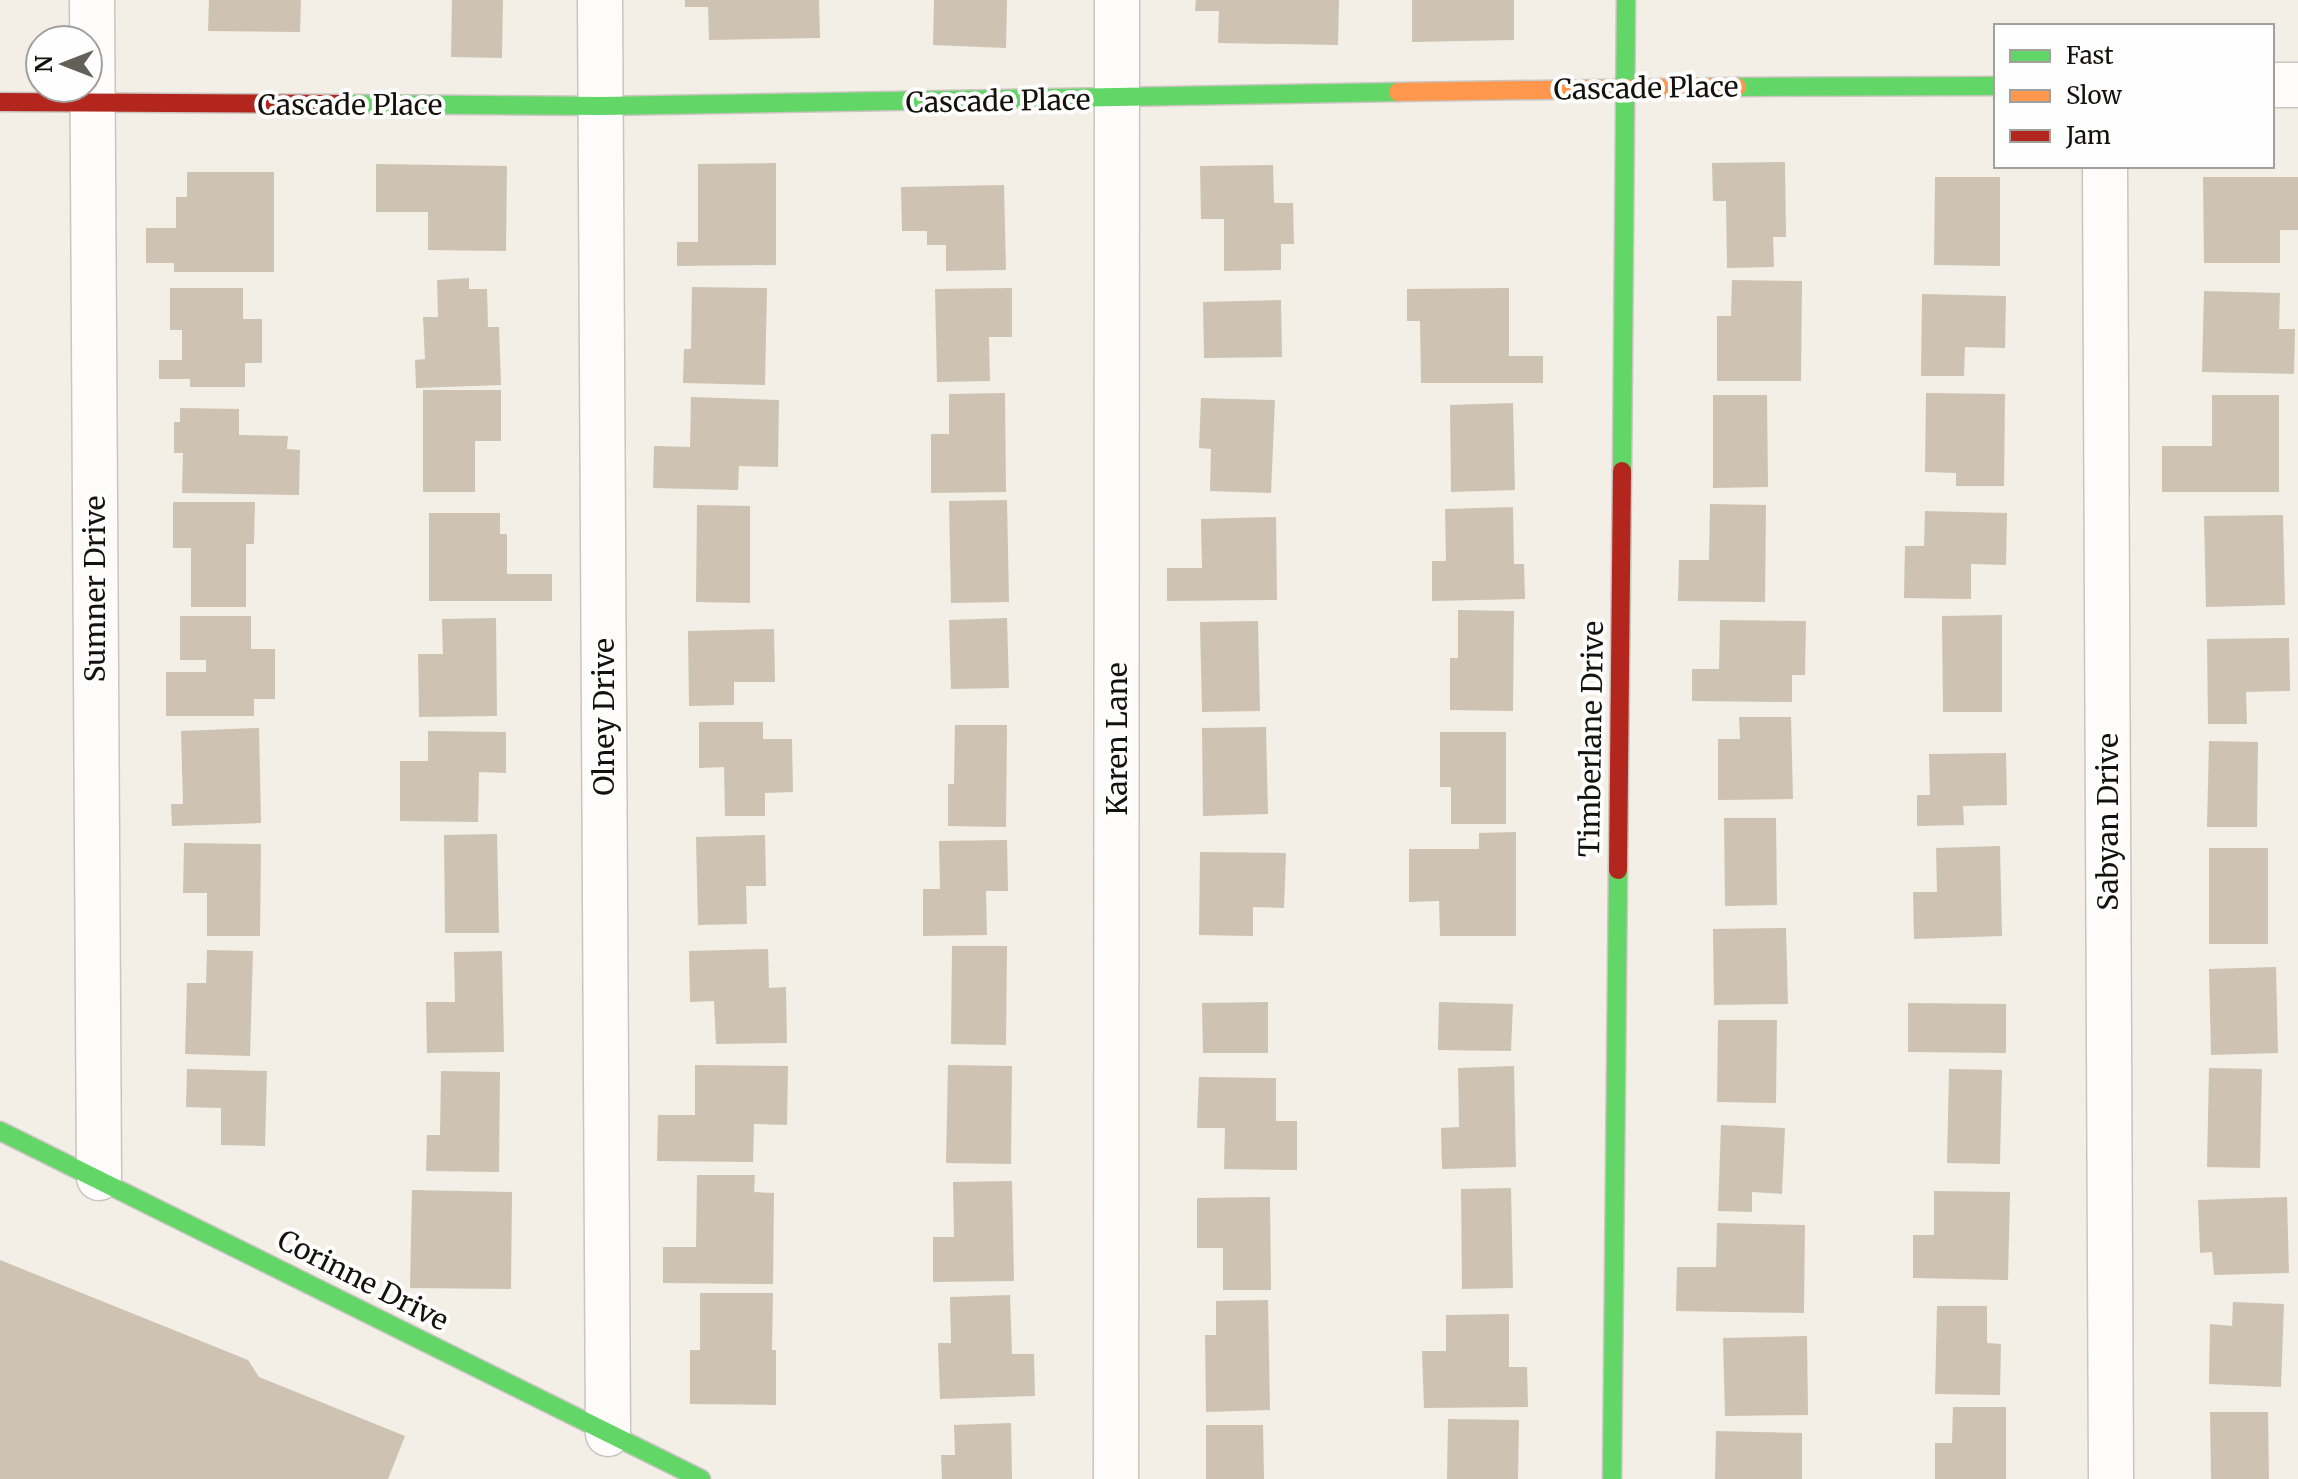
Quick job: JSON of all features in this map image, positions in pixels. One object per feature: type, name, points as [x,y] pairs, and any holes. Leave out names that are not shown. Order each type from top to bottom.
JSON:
[{"type":"street","name":"Sumner Drive","points":[[92,0],[92,24]]},
{"type":"street","name":"Olney Drive","points":[[600,0],[608,1434]]},
{"type":"street","name":"Karen Lane","points":[[1116,1479],[1117,0]]},
{"type":"street","name":"Timberlane Drive","points":[[1612,1479],[1626,0]]},
{"type":"street","points":[[2274,85],[2298,85]]},
{"type":"street","name":"Cascade Place","points":[[104,101],[601,106],[1118,99],[1626,87],[1994,86]]},
{"type":"street","name":"Cascade Place","points":[[0,102],[24,102]]},
{"type":"street","name":"Sumner Drive","points":[[93,104],[99,1178]]},
{"type":"street","name":"Sabyan Drive","points":[[2105,168],[2111,1479]]},
{"type":"street","name":"Corinne Drive","points":[[0,1131],[701,1479]]},
{"type":"building","points":[[209,0],[301,0],[300,32],[208,31]]},
{"type":"building","points":[[452,0],[503,0],[502,58],[451,57]]},
{"type":"building","points":[[685,0],[819,0],[820,38],[709,40],[708,7],[685,7]]},
{"type":"building","points":[[934,0],[1007,0],[1006,48],[933,45]]},
{"type":"building","points":[[1196,0],[1339,0],[1338,45],[1218,43],[1219,11],[1195,11]]},
{"type":"building","points":[[1412,0],[1514,0],[1514,40],[1412,42]]},
{"type":"building","points":[[1785,162],[1786,237],[1773,237],[1774,267],[1727,268],[1726,201],[1713,201],[1712,163]]},
{"type":"building","points":[[776,163],[776,265],[677,266],[677,242],[698,242],[698,164]]},
{"type":"building","points":[[376,164],[507,166],[506,251],[428,250],[428,212],[376,212]]},
{"type":"building","points":[[1273,165],[1274,203],[1293,203],[1294,244],[1281,244],[1281,270],[1224,271],[1224,219],[1201,219],[1200,166]]},
{"type":"building","points":[[187,172],[274,172],[274,272],[174,272],[174,263],[146,263],[146,228],[176,228],[176,197],[187,197]]},
{"type":"building","points":[[1935,177],[2000,177],[2000,266],[1934,265]]},
{"type":"building","points":[[2203,177],[2298,177],[2298,230],[2280,230],[2280,263],[2204,263]]},
{"type":"building","points":[[1004,185],[1006,270],[946,271],[946,245],[927,245],[927,231],[902,231],[901,187]]},
{"type":"building","points":[[469,278],[469,289],[487,289],[488,327],[499,327],[501,385],[416,388],[415,360],[425,359],[423,317],[438,317],[437,280]]},
{"type":"building","points":[[1732,280],[1802,281],[1801,381],[1717,381],[1717,316],[1731,316]]},
{"type":"building","points":[[692,287],[767,288],[765,385],[683,383],[684,349],[691,349]]},
{"type":"building","points":[[170,288],[243,288],[243,319],[262,319],[262,363],[245,363],[245,387],[190,387],[190,379],[159,379],[159,360],[182,360],[182,330],[170,330]]},
{"type":"building","points":[[1012,288],[1012,337],[989,337],[990,381],[937,382],[935,289]]},
{"type":"building","points":[[1509,288],[1509,356],[1543,356],[1543,383],[1421,383],[1420,321],[1407,321],[1407,289]]},
{"type":"building","points":[[2204,291],[2280,293],[2279,329],[2295,329],[2294,374],[2202,372]]},
{"type":"building","points":[[1922,294],[2006,296],[2005,348],[1965,347],[1964,376],[1921,376]]},
{"type":"building","points":[[1281,300],[1282,357],[1204,358],[1203,302]]},
{"type":"building","points":[[423,390],[501,390],[501,441],[475,441],[475,492],[423,492]]},
{"type":"building","points":[[1005,393],[1006,492],[931,493],[931,434],[949,434],[949,394]]},
{"type":"building","points":[[1926,393],[2005,394],[2004,486],[1956,486],[1956,473],[1925,472]]},
{"type":"building","points":[[1713,395],[1767,395],[1768,487],[1713,488]]},
{"type":"building","points":[[2212,395],[2279,395],[2279,492],[2162,492],[2162,446],[2212,446]]},
{"type":"building","points":[[691,397],[779,400],[778,467],[739,466],[738,490],[653,488],[654,446],[690,447]]},
{"type":"building","points":[[1201,398],[1275,400],[1271,493],[1210,491],[1211,449],[1199,448]]},
{"type":"building","points":[[1513,403],[1515,490],[1451,492],[1450,405]]},
{"type":"building","points":[[180,408],[239,409],[239,435],[288,436],[287,449],[300,450],[299,495],[182,493],[183,453],[174,453],[174,422],[180,422]]},
{"type":"building","points":[[1007,500],[1009,602],[951,603],[949,501]]},
{"type":"building","points":[[173,502],[255,502],[254,544],[246,544],[246,607],[191,607],[191,548],[173,548]]},
{"type":"building","points":[[1710,504],[1766,505],[1765,602],[1678,601],[1679,560],[1709,560]]},
{"type":"building","points":[[697,505],[750,506],[750,603],[696,602]]},
{"type":"building","points":[[1513,507],[1514,564],[1524,564],[1525,599],[1432,601],[1432,561],[1446,561],[1445,509]]},
{"type":"building","points":[[1925,511],[2007,513],[2006,565],[1971,564],[1971,599],[1904,598],[1905,546],[1924,546]]},
{"type":"building","points":[[429,513],[500,513],[500,534],[507,534],[507,574],[552,574],[552,601],[429,601]]},
{"type":"building","points":[[2283,515],[2285,605],[2206,607],[2204,516]]},
{"type":"building","points":[[1276,517],[1277,600],[1167,601],[1167,568],[1202,568],[1201,519]]},
{"type":"building","points":[[1458,610],[1514,611],[1513,711],[1450,710],[1450,658],[1458,658]]},
{"type":"building","points":[[2002,615],[2002,712],[1943,712],[1942,616]]},
{"type":"building","points":[[180,616],[251,616],[251,649],[275,649],[275,699],[254,699],[254,716],[166,716],[166,672],[206,672],[206,660],[180,660]]},
{"type":"building","points":[[496,618],[497,716],[419,717],[418,654],[443,654],[442,619]]},
{"type":"building","points":[[1007,618],[1009,688],[951,689],[949,620]]},
{"type":"building","points":[[1720,620],[1806,621],[1805,675],[1792,675],[1792,702],[1692,701],[1692,669],[1719,669]]},
{"type":"building","points":[[1258,621],[1260,711],[1202,712],[1200,622]]},
{"type":"building","points":[[774,629],[775,682],[734,682],[734,705],[689,706],[688,631]]},
{"type":"building","points":[[2289,638],[2290,691],[2246,692],[2247,724],[2208,724],[2207,639]]},
{"type":"building","points":[[1739,717],[1791,717],[1793,799],[1718,800],[1718,739],[1740,739]]},
{"type":"building","points":[[699,722],[763,722],[763,739],[792,739],[793,792],[765,793],[765,816],[725,816],[724,767],[699,768]]},
{"type":"building","points":[[955,725],[1007,725],[1006,827],[948,826],[948,784],[954,784]]},
{"type":"building","points":[[1266,727],[1268,814],[1203,816],[1202,728]]},
{"type":"building","points":[[259,728],[261,823],[172,826],[171,804],[183,804],[181,731]]},
{"type":"building","points":[[428,731],[506,732],[506,773],[479,772],[478,822],[400,821],[400,761],[428,761]]},
{"type":"building","points":[[1440,732],[1506,732],[1506,824],[1451,824],[1451,787],[1440,787]]},
{"type":"building","points":[[2209,741],[2258,742],[2257,827],[2207,827]]},
{"type":"building","points":[[2006,753],[2007,805],[1963,806],[1964,825],[1917,826],[1917,795],[1930,795],[1929,754]]},
{"type":"building","points":[[1724,818],[1776,818],[1777,905],[1725,906]]},
{"type":"building","points":[[1516,832],[1516,936],[1440,936],[1439,901],[1409,902],[1409,849],[1479,849],[1479,833]]},
{"type":"building","points":[[497,834],[499,933],[445,933],[444,835]]},
{"type":"building","points":[[765,835],[766,886],[746,886],[747,924],[698,925],[696,837]]},
{"type":"building","points":[[1007,840],[1008,891],[986,891],[987,935],[923,936],[923,889],[940,889],[939,841]]},
{"type":"building","points":[[184,843],[261,844],[260,936],[207,936],[207,893],[183,893]]},
{"type":"building","points":[[2000,846],[2002,936],[1914,939],[1913,892],[1937,892],[1936,848]]},
{"type":"building","points":[[2209,848],[2268,848],[2268,944],[2209,944]]},
{"type":"building","points":[[1200,852],[1286,853],[1284,908],[1253,907],[1253,936],[1199,935]]},
{"type":"building","points":[[1786,928],[1788,1004],[1714,1005],[1713,929]]},
{"type":"building","points":[[952,946],[1007,946],[1006,1045],[951,1044]]},
{"type":"building","points":[[768,949],[769,988],[786,987],[787,1043],[716,1044],[714,1001],[690,1002],[689,951]]},
{"type":"building","points":[[207,950],[253,951],[250,1056],[185,1054],[187,983],[206,983]]},
{"type":"building","points":[[502,951],[504,1052],[427,1053],[426,1002],[455,1002],[454,952]]},
{"type":"building","points":[[2276,967],[2278,1053],[2211,1055],[2209,969]]},
{"type":"building","points":[[1268,1002],[1268,1053],[1203,1053],[1202,1003]]},
{"type":"building","points":[[1439,1002],[1513,1004],[1511,1051],[1438,1050]]},
{"type":"building","points":[[1908,1003],[2006,1004],[2006,1053],[1908,1052]]},
{"type":"building","points":[[1718,1020],[1777,1020],[1776,1103],[1717,1102]]},
{"type":"building","points":[[695,1065],[788,1066],[787,1125],[754,1124],[753,1162],[657,1161],[658,1115],[695,1115]]},
{"type":"building","points":[[948,1065],[1012,1066],[1011,1164],[946,1163]]},
{"type":"building","points":[[1514,1066],[1516,1167],[1442,1169],[1441,1128],[1459,1127],[1458,1068]]},
{"type":"building","points":[[2209,1068],[2262,1069],[2260,1168],[2207,1167]]},
{"type":"building","points":[[187,1069],[267,1071],[265,1146],[221,1145],[221,1108],[186,1107]]},
{"type":"building","points":[[1949,1069],[2002,1070],[2000,1164],[1947,1163]]},
{"type":"building","points":[[441,1071],[500,1072],[499,1172],[426,1171],[427,1135],[440,1135]]},
{"type":"building","points":[[1199,1077],[1276,1078],[1276,1121],[1297,1121],[1297,1170],[1224,1169],[1225,1128],[1197,1128]]},
{"type":"building","points":[[1721,1125],[1785,1128],[1782,1194],[1752,1192],[1752,1212],[1718,1211]]},
{"type":"building","points":[[697,1175],[755,1175],[754,1192],[774,1193],[773,1284],[663,1283],[663,1247],[696,1247]]},
{"type":"building","points":[[1012,1181],[1014,1281],[933,1282],[933,1237],[954,1237],[953,1182]]},
{"type":"building","points":[[1511,1188],[1513,1288],[1462,1289],[1461,1189]]},
{"type":"building","points":[[412,1190],[512,1192],[511,1289],[410,1288]]},
{"type":"building","points":[[1934,1191],[2010,1192],[2008,1280],[1913,1278],[1913,1235],[1934,1235]]},
{"type":"building","points":[[1270,1197],[1271,1290],[1223,1290],[1223,1248],[1197,1248],[1197,1198]]},
{"type":"building","points":[[2287,1197],[2289,1273],[2214,1275],[2212,1252],[2200,1253],[2198,1200]]},
{"type":"building","points":[[1717,1223],[1805,1225],[1804,1313],[1676,1311],[1677,1267],[1716,1267]]},
{"type":"building","points":[[0,1260],[248,1360],[259,1377],[405,1436],[388,1479],[0,1479]]},
{"type":"building","points":[[700,1293],[773,1293],[772,1350],[776,1350],[776,1405],[690,1404],[690,1350],[700,1350]]},
{"type":"building","points":[[1010,1295],[1012,1354],[1034,1354],[1035,1396],[940,1399],[938,1343],[951,1343],[950,1297]]},
{"type":"building","points":[[1268,1300],[1270,1410],[1206,1412],[1205,1335],[1216,1335],[1216,1301]]},
{"type":"building","points":[[2233,1302],[2284,1304],[2281,1387],[2209,1384],[2210,1324],[2232,1326]]},
{"type":"building","points":[[1937,1306],[1987,1306],[1987,1343],[2001,1344],[2000,1395],[1935,1394]]},
{"type":"building","points":[[1509,1314],[1509,1367],[1527,1367],[1528,1407],[1424,1408],[1422,1351],[1446,1351],[1446,1315]]},
{"type":"building","points":[[1807,1336],[1808,1415],[1725,1416],[1723,1338]]},
{"type":"building","points":[[1953,1407],[2006,1407],[2006,1479],[1935,1479],[1935,1443],[1952,1443]]},
{"type":"building","points":[[2210,1412],[2268,1412],[2269,1479],[2211,1479]]},
{"type":"building","points":[[1448,1419],[1519,1420],[1518,1479],[1447,1479]]},
{"type":"building","points":[[1011,1423],[1012,1479],[942,1479],[941,1455],[955,1455],[954,1425]]},
{"type":"building","points":[[1206,1425],[1263,1425],[1264,1479],[1206,1479]]},
{"type":"building","points":[[1716,1431],[1802,1433],[1802,1479],[1715,1479]]},
{"type":"traffic: fast","points":[[1622,471],[1626,0]]},
{"type":"traffic: fast","points":[[1737,87],[1994,86]]},
{"type":"traffic: fast","points":[[344,104],[601,106],[1398,92]]},
{"type":"traffic: fast","points":[[1612,1479],[1618,870]]},
{"type":"traffic: fast","points":[[0,1131],[701,1479]]},
{"type":"traffic: slow","points":[[1398,92],[1737,87]]},
{"type":"traffic: jam","points":[[0,102],[344,104]]},
{"type":"traffic: jam","points":[[1618,870],[1622,471]]}]
